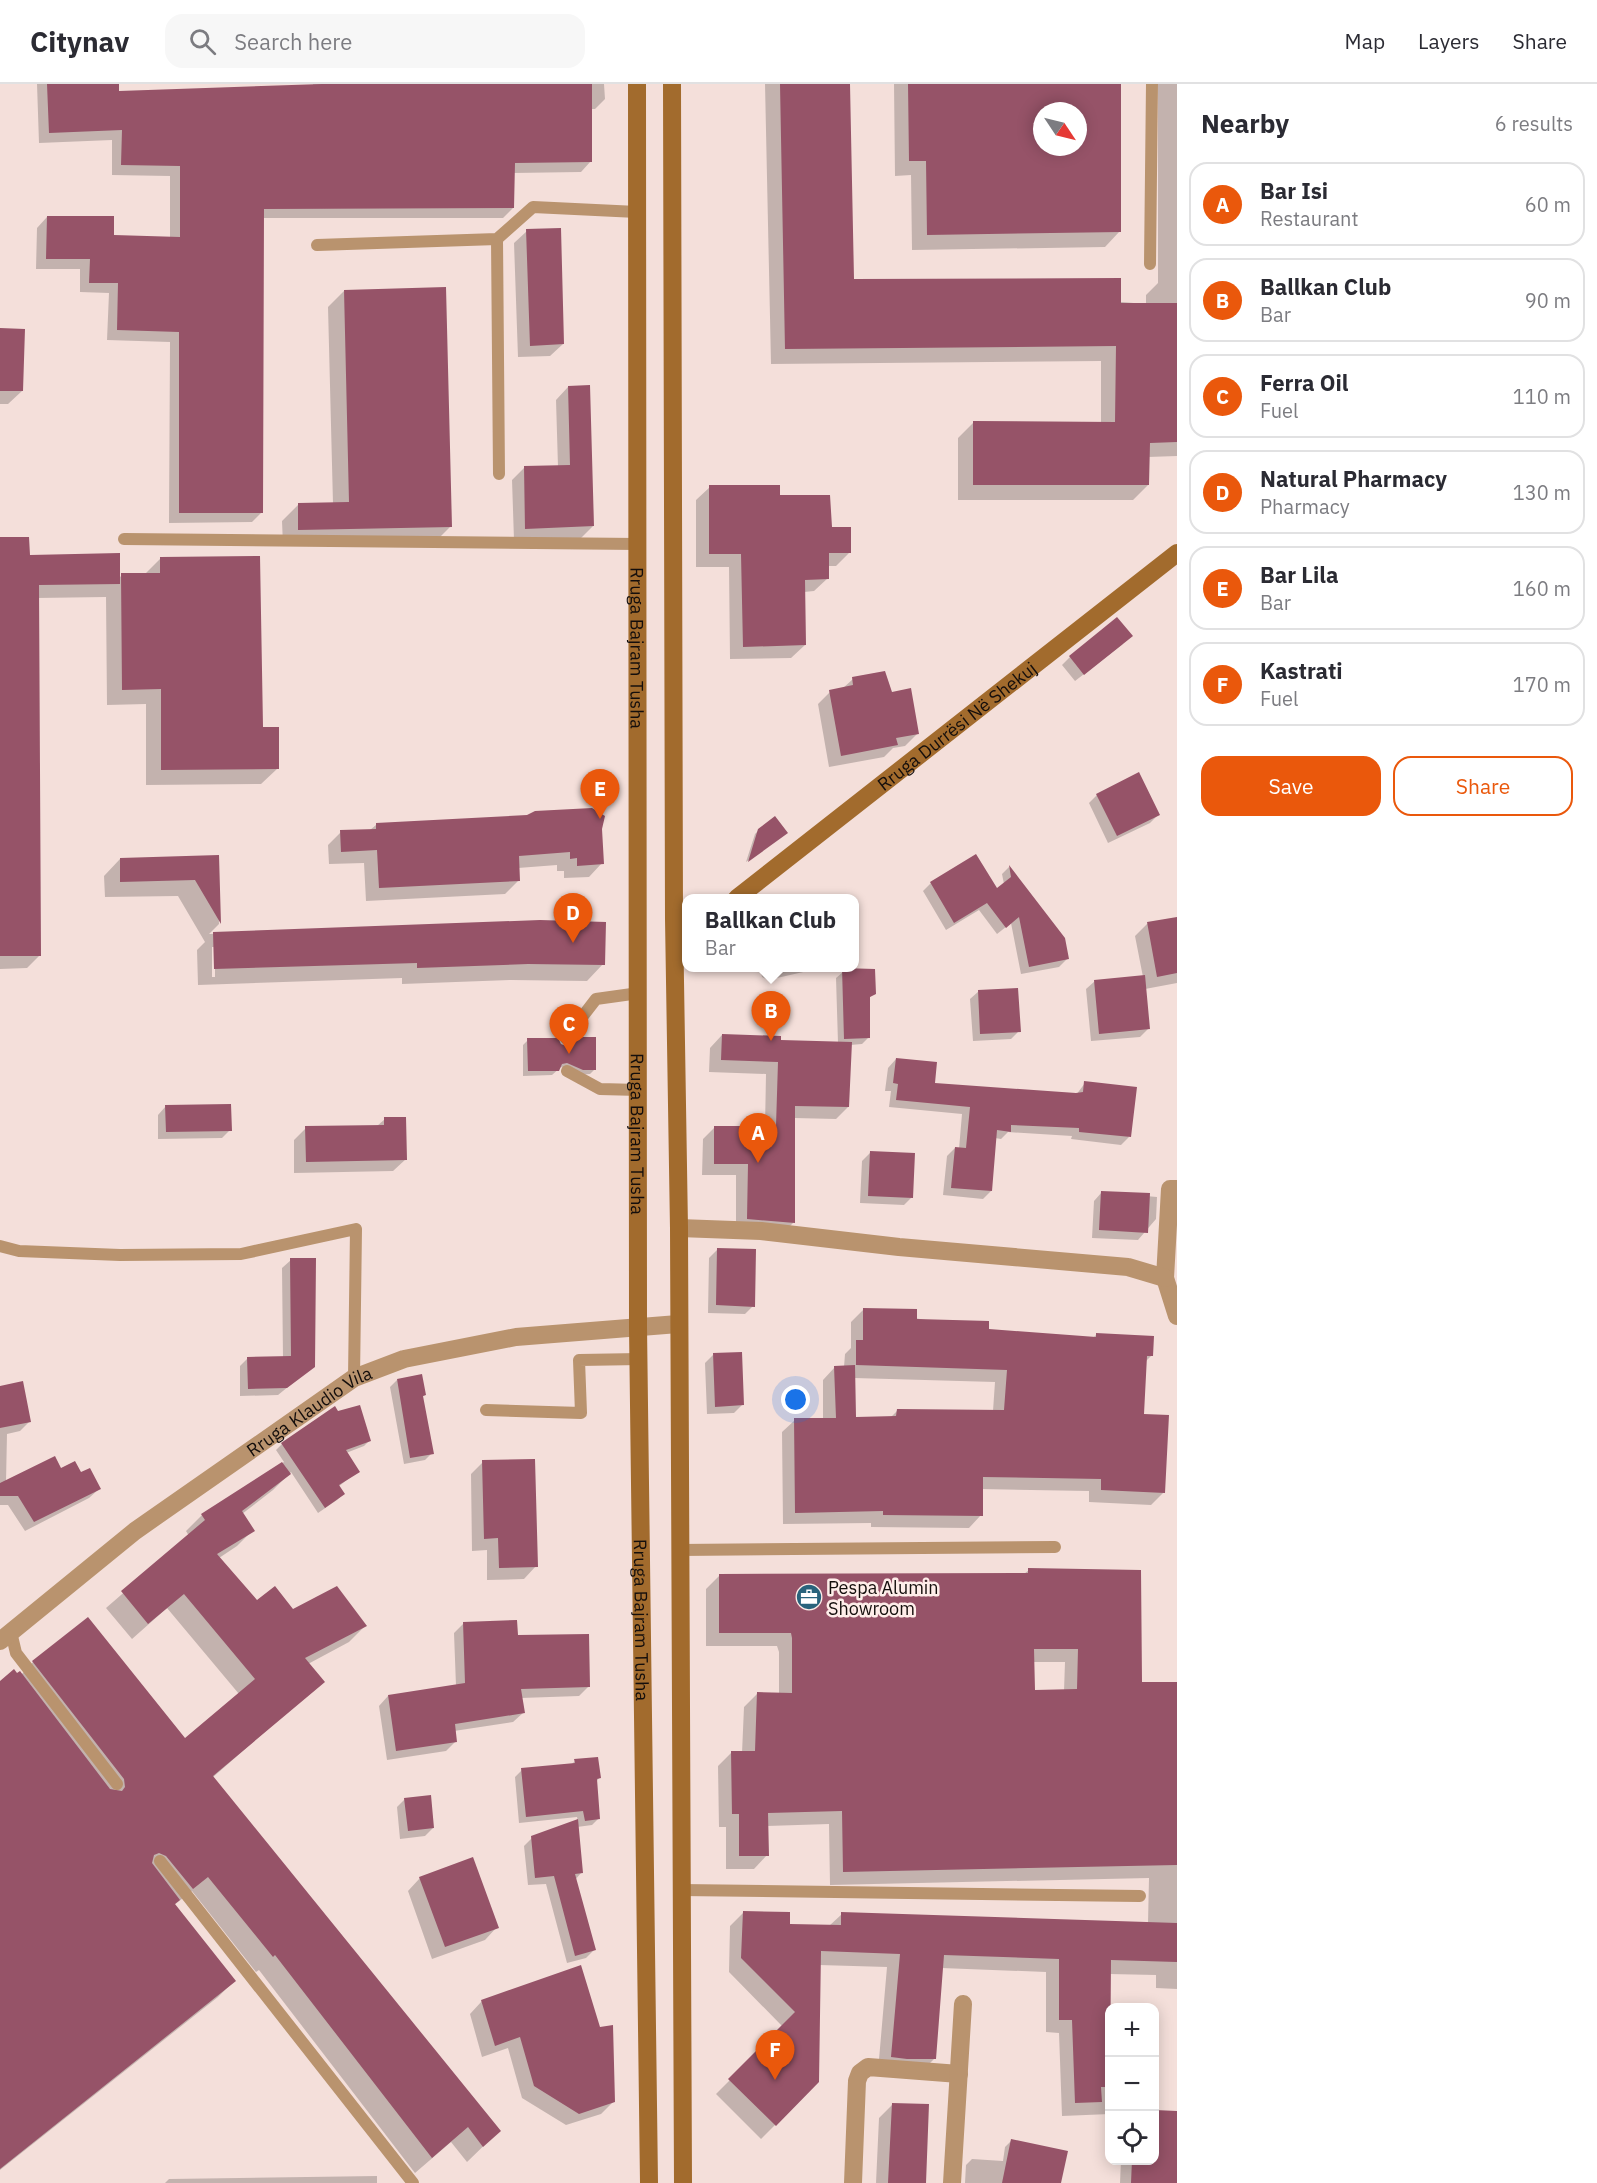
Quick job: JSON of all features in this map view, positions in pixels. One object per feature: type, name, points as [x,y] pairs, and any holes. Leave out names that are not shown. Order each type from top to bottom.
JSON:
[{"type":"main road","name":"Rruga Bajram Tusha","points":[[637,84],[638,1326],[649,2183]]},
{"type":"main road","name":"Rruga Bajram Tusha","points":[[672,84],[680,918],[678,1324],[683,2183]]},
{"type":"main road","name":"Rruga Durrësi Në Shekuj","points":[[742,894],[1177,553]]},
{"type":"street","points":[[1177,1190],[1170,1189],[1165,1278],[1177,1316]]},
{"type":"street","points":[[680,1228],[761,1231],[899,1248],[1128,1267],[1165,1278]]},
{"type":"street","name":"Rruga Klaudio Vila","points":[[5,1637],[135,1531],[354,1378],[404,1359],[516,1337],[678,1324]]},
{"type":"street","points":[[952,2183],[963,2004]]},
{"type":"street","points":[[853,2183],[857,2081],[860,2073],[868,2067],[959,2074]]},
{"type":"lane","points":[[1150,264],[1152,84]]},
{"type":"lane","points":[[317,245],[497,239],[533,207],[637,212]]},
{"type":"lane","points":[[497,239],[499,474]]},
{"type":"lane","points":[[124,539],[638,544]]},
{"type":"lane","points":[[566,1038],[596,999],[639,993]]},
{"type":"lane","points":[[567,1071],[600,1089],[639,1090]]},
{"type":"lane","points":[[0,1246],[20,1251],[120,1256],[241,1254],[356,1229],[354,1378]]},
{"type":"lane","points":[[486,1410],[581,1413],[579,1360],[640,1359]]},
{"type":"lane","points":[[679,1550],[1055,1547]]},
{"type":"lane","points":[[5,1637],[117,1784]]},
{"type":"lane","points":[[160,1861],[413,2183]]},
{"type":"lane","points":[[681,1890],[1140,1896]]},
{"type":"building","points":[[47,84],[119,84],[119,91],[322,84],[592,84],[592,162],[515,163],[514,208],[264,209],[263,513],[179,513],[179,332],[117,330],[118,283],[89,283],[90,259],[46,259],[47,216],[114,216],[114,235],[180,237],[180,166],[121,165],[122,130],[49,133]]},
{"type":"building","points":[[780,84],[850,84],[854,279],[1121,278],[1121,303],[1177,303],[1177,442],[1150,443],[1149,485],[973,485],[973,421],[1115,422],[1116,346],[785,349]]},
{"type":"building","points":[[908,84],[1121,84],[1121,232],[927,235],[926,161],[909,161]]},
{"type":"building","points":[[561,228],[564,344],[530,346],[526,229]]},
{"type":"building","points":[[446,287],[452,527],[298,530],[298,503],[349,502],[344,290]]},
{"type":"building","points":[[0,328],[25,329],[23,391],[0,391]]},
{"type":"building","points":[[590,385],[594,526],[525,529],[524,466],[570,465],[568,386]]},
{"type":"building","points":[[709,485],[780,485],[780,495],[830,495],[832,527],[851,527],[851,553],[829,553],[829,579],[805,580],[806,645],[743,647],[741,554],[709,554]]},
{"type":"building","points":[[0,537],[29,537],[30,555],[120,553],[120,584],[39,585],[41,956],[0,956]]},
{"type":"building","points":[[260,556],[263,727],[279,727],[279,769],[161,770],[161,689],[122,690],[121,573],[160,573],[160,557]]},
{"type":"building","points":[[1117,617],[1133,636],[1084,675],[1069,656]]},
{"type":"building","points":[[885,671],[892,692],[911,688],[919,734],[896,738],[898,745],[841,756],[829,690],[853,685],[852,677]]},
{"type":"building","points":[[1139,772],[1160,815],[1117,836],[1096,794]]},
{"type":"building","points":[[592,808],[605,816],[602,829],[604,864],[577,866],[577,858],[570,859],[570,852],[519,856],[520,881],[379,888],[377,850],[341,852],[340,830],[376,829],[376,823],[527,815],[535,811]]},
{"type":"building","points":[[775,816],[788,833],[748,862],[758,829]]},
{"type":"building","points":[[976,854],[997,888],[1011,877],[1009,865],[1065,938],[1069,959],[1029,967],[1019,917],[1006,928],[987,903],[954,923],[930,882]]},
{"type":"building","points":[[219,855],[221,924],[195,880],[120,882],[120,858]]},
{"type":"building","points":[[1177,917],[1177,973],[1157,977],[1147,922]]},
{"type":"building","points":[[540,920],[606,922],[605,965],[528,964],[417,968],[417,963],[214,969],[213,932]]},
{"type":"building","points":[[859,969],[875,969],[876,994],[870,997],[870,1038],[844,1039],[842,972],[859,972]]},
{"type":"building","points":[[1145,975],[1150,1029],[1099,1034],[1094,980]]},
{"type":"building","points":[[1018,988],[1021,1032],[980,1034],[978,990]]},
{"type":"building","points":[[722,1034],[781,1036],[781,1040],[852,1042],[849,1107],[795,1106],[795,1223],[747,1219],[748,1164],[714,1164],[714,1126],[776,1126],[778,1062],[721,1060]]},
{"type":"building","points":[[577,1037],[596,1037],[596,1070],[583,1070],[567,1063],[562,1064],[559,1071],[528,1071],[527,1038],[558,1038],[561,1044],[566,1046]]},
{"type":"building","points":[[896,1058],[937,1062],[935,1083],[1076,1093],[1083,1092],[1084,1081],[1137,1087],[1131,1137],[1079,1132],[1079,1128],[1011,1125],[1011,1132],[997,1130],[992,1191],[951,1188],[955,1147],[966,1148],[970,1107],[896,1100],[898,1084],[893,1083]]},
{"type":"building","points":[[231,1104],[232,1131],[166,1132],[165,1105]]},
{"type":"building","points":[[384,1117],[406,1117],[407,1160],[306,1162],[305,1126],[384,1125]]},
{"type":"building","points":[[870,1151],[915,1153],[913,1198],[868,1196]]},
{"type":"building","points":[[1101,1191],[1150,1193],[1148,1233],[1099,1230]]},
{"type":"building","points":[[717,1248],[756,1249],[755,1307],[716,1305]]},
{"type":"building","points":[[290,1258],[316,1258],[315,1367],[287,1388],[248,1389],[247,1357],[291,1356]]},
{"type":"building","points":[[863,1308],[917,1309],[917,1319],[989,1321],[989,1329],[1096,1337],[1096,1333],[1154,1336],[1153,1356],[1147,1356],[1144,1414],[1169,1415],[1165,1493],[1101,1490],[1101,1479],[983,1477],[983,1516],[883,1515],[883,1511],[795,1513],[794,1418],[836,1418],[834,1366],[855,1365],[856,1417],[896,1416],[897,1409],[1004,1410],[1007,1370],[856,1365],[856,1340],[863,1340]]},
{"type":"building","points":[[742,1352],[744,1405],[715,1407],[713,1353]]},
{"type":"building","points":[[422,1374],[426,1395],[423,1396],[434,1454],[410,1458],[397,1379]]},
{"type":"building","points":[[23,1381],[31,1422],[0,1428],[0,1386]]},
{"type":"building","points":[[360,1405],[371,1441],[346,1450],[360,1472],[339,1485],[345,1494],[325,1508],[281,1443],[335,1406],[338,1411]]},
{"type":"building","points":[[55,1456],[61,1468],[75,1461],[81,1472],[90,1468],[101,1489],[34,1522],[18,1496],[0,1496],[0,1483]]},
{"type":"building","points":[[535,1459],[538,1567],[499,1568],[498,1538],[484,1539],[482,1460]]},
{"type":"building","points":[[282,1462],[291,1474],[242,1511],[255,1531],[217,1554],[257,1600],[275,1586],[293,1609],[337,1586],[367,1626],[305,1658],[325,1682],[213,1776],[501,2131],[483,2147],[468,2127],[432,2158],[275,1955],[273,1957],[208,1877],[193,1889],[166,1856],[159,1853],[154,1855],[152,1863],[180,1900],[175,1904],[236,1981],[0,2169],[0,1681],[14,1669],[17,1673],[20,1671],[110,1789],[122,1791],[125,1787],[124,1779],[32,1661],[88,1617],[185,1738],[255,1679],[184,1594],[148,1624],[121,1591],[205,1520],[201,1514]]},
{"type":"building","points":[[1028,1568],[1141,1570],[1142,1682],[1177,1682],[1177,1865],[843,1872],[842,1811],[768,1813],[769,1856],[739,1856],[739,1814],[732,1814],[731,1751],[755,1751],[757,1692],[792,1693],[792,1638],[791,1633],[719,1633],[719,1574],[1028,1573]],"holes":[[[1034,1649],[1078,1649],[1077,1689],[1035,1690]]]},
{"type":"building","points":[[517,1620],[518,1635],[589,1634],[590,1687],[521,1689],[525,1713],[455,1724],[457,1742],[396,1751],[388,1695],[465,1683],[463,1622]]},
{"type":"building","points":[[598,1757],[601,1778],[597,1779],[600,1819],[585,1821],[583,1811],[526,1817],[521,1768],[575,1763],[574,1759]]},
{"type":"building","points":[[431,1795],[434,1828],[408,1831],[404,1798]]},
{"type":"building","points":[[578,1819],[583,1873],[575,1874],[596,1950],[575,1956],[554,1876],[535,1878],[531,1836]]},
{"type":"building","points":[[473,1857],[499,1928],[445,1947],[419,1877]]},
{"type":"building","points":[[743,1911],[790,1912],[790,1924],[841,1925],[841,1912],[1177,1923],[1177,1962],[1111,1960],[1111,2003],[1105,2003],[1105,2087],[1101,2087],[1102,2102],[1075,2103],[1072,2020],[1059,2020],[1059,1959],[944,1955],[936,2059],[907,2059],[891,2057],[900,1954],[821,1951],[819,2082],[776,2126],[728,2079],[795,2012],[741,1958]]},
{"type":"building","points":[[581,1965],[600,2027],[613,2025],[615,2102],[579,2114],[534,2086],[520,2037],[495,2046],[481,2000]]},
{"type":"building","points":[[892,2103],[929,2104],[926,2183],[888,2183]]},
{"type":"building","points":[[1159,2110],[1177,2111],[1177,2183],[1131,2183],[1132,2165],[1159,2165]]},
{"type":"building","points":[[1011,2139],[1068,2151],[1061,2183],[1002,2183]]},
{"type":"place","name":"Bar Lila","points":[[600,819]]},
{"type":"place","name":"Natural Pharmacy","points":[[573,943]]},
{"type":"place","name":"Ballkan Club","points":[[771,1041]]},
{"type":"place","name":"Ferra Oil","points":[[569,1054]]},
{"type":"place","name":"Bar Isi","points":[[758,1163]]},
{"type":"place","name":"Pespa Alumin Showroom","points":[[809,1597]]},
{"type":"place","name":"Kastrati","points":[[775,2080]]}]
